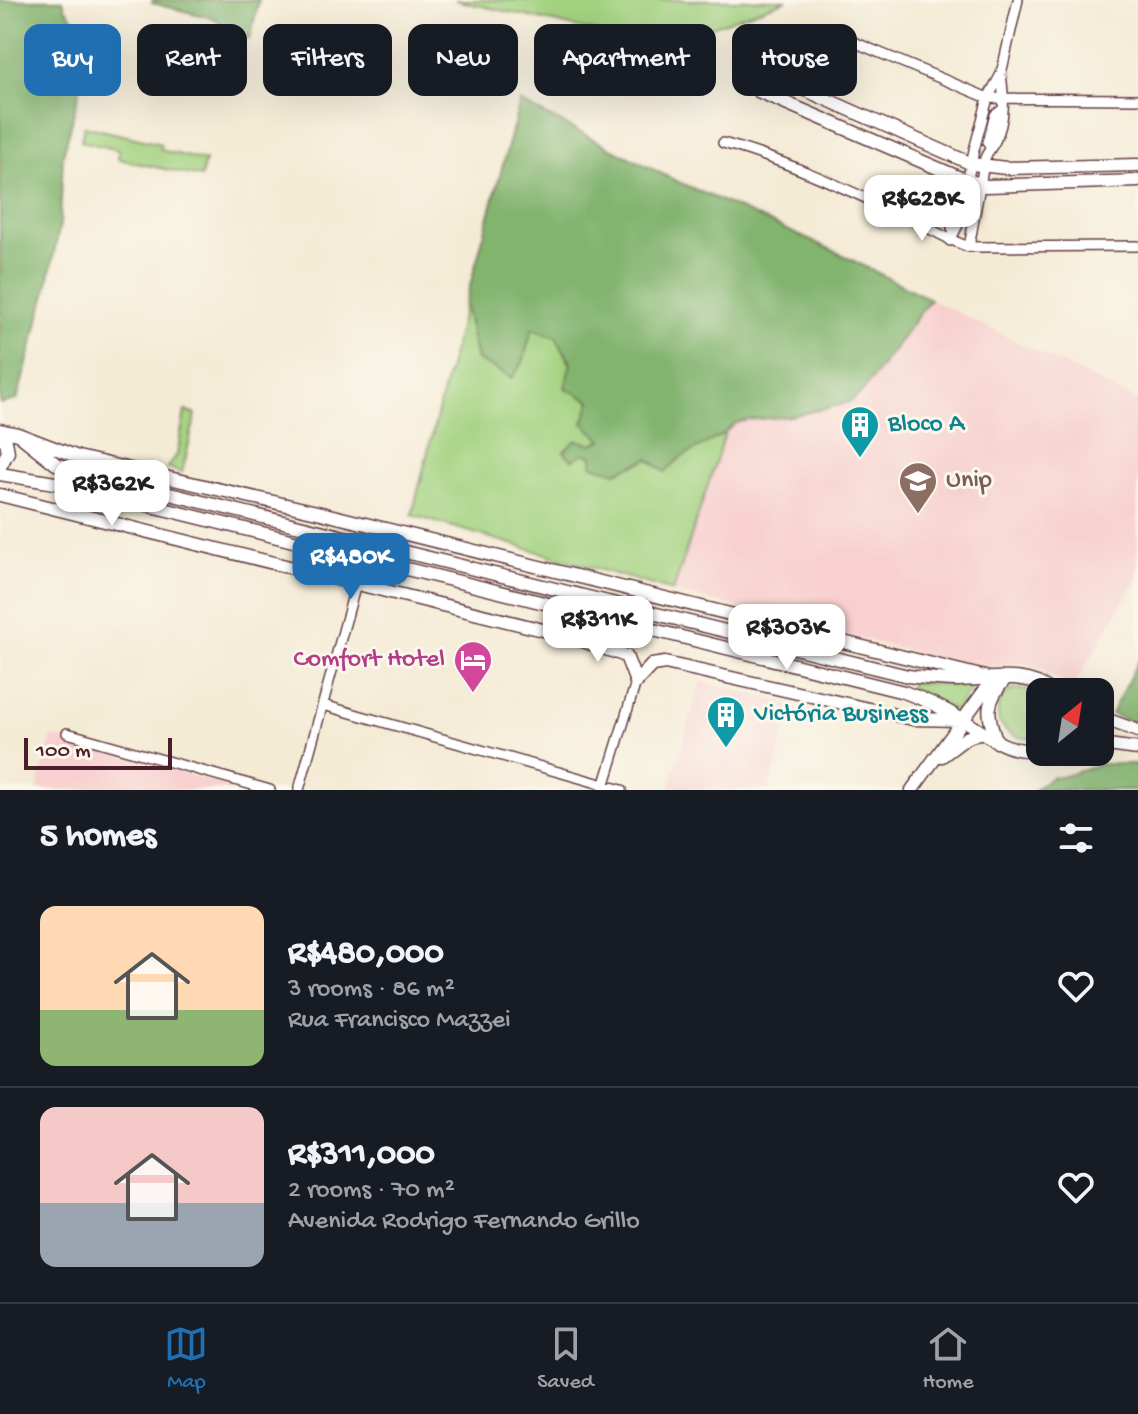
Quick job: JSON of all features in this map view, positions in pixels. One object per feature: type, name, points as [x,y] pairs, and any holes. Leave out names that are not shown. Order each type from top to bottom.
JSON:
[{"type":"street","points":[[969,247],[971,184],[978,165],[988,98],[1001,74],[1018,0]]},
{"type":"street","points":[[857,43],[1003,105],[1138,99]]},
{"type":"street","points":[[1138,165],[1006,168],[978,165],[767,73],[757,74],[752,80],[758,91],[971,184],[1138,181]]},
{"type":"street","points":[[978,165],[994,144],[1003,105],[1001,74]]},
{"type":"street","points":[[723,143],[751,150],[829,181],[969,247],[1138,246]]},
{"type":"street","points":[[951,236],[958,191],[971,184]]},
{"type":"street","points":[[0,430],[78,457],[251,496],[993,679]]},
{"type":"street","points":[[18,434],[56,464],[117,481],[898,674],[957,681],[1026,679]]},
{"type":"street","points":[[0,437],[6,441],[8,452],[0,467]]},
{"type":"street","points":[[0,474],[42,479],[643,630],[904,692],[963,720],[997,742],[1026,750]]},
{"type":"street","points":[[0,495],[571,637],[626,656],[636,682]]},
{"type":"street","points":[[114,497],[129,521],[141,529]]},
{"type":"street","points":[[299,790],[356,584]]},
{"type":"street","points":[[571,637],[643,630]]},
{"type":"street","points":[[604,787],[636,682],[652,665],[665,663],[913,719],[963,720]]},
{"type":"street","points":[[997,742],[988,711],[997,689],[1006,678]]},
{"type":"street","points":[[912,790],[993,679]]},
{"type":"street","points":[[323,705],[622,790]]},
{"type":"street","points":[[1114,722],[1138,731]]},
{"type":"street","points":[[928,768],[966,738],[981,732]]},
{"type":"street","points":[[67,733],[270,790]]},
{"type":"street","points":[[1114,746],[1138,749]]},
{"type":"shaded area","name":"Unip","points":[[930,299],[1138,401],[1138,577],[1079,678],[1057,678],[1037,666],[1023,663],[992,667],[961,664],[673,591],[725,433],[736,423],[748,420],[792,416],[844,404],[863,391]]},
{"type":"shaded area","points":[[701,681],[792,705],[769,790],[669,790]]},
{"type":"shaded area","points":[[52,736],[241,790],[37,790]]},
{"type":"green space","points":[[0,0],[63,0],[65,8],[78,24],[24,24],[24,96],[78,96],[63,155],[60,224],[46,293],[17,400],[0,404]]},
{"type":"green space","points":[[153,0],[259,0],[250,39],[247,38],[247,24],[221,24],[216,19],[152,3]]},
{"type":"green space","points":[[455,0],[787,0],[716,26],[561,24]]},
{"type":"green space","points":[[520,102],[674,180],[832,250],[930,299],[863,391],[844,404],[792,416],[736,423],[725,433],[680,458],[665,472],[648,459],[616,472],[592,465],[592,456],[584,453],[572,460],[564,451],[576,440],[592,444],[602,440],[583,423],[591,401],[565,388],[571,362],[556,337],[532,329],[523,362],[512,378],[477,360],[465,304]]},
{"type":"green space","points":[[84,126],[161,144],[161,150],[205,161],[201,177],[118,159],[119,150],[81,141]]},
{"type":"green space","points":[[465,304],[477,360],[512,377],[523,362],[532,329],[556,337],[591,402],[603,441],[592,444],[584,453],[634,466],[648,459],[665,472],[680,458],[725,433],[673,591],[412,515]]},
{"type":"green space","points":[[185,411],[196,414],[182,473],[167,467],[177,455]]},
{"type":"green space","points":[[1138,661],[1138,725],[1114,715],[1114,708]]},
{"type":"green space","points":[[911,682],[974,685],[955,711],[910,690]]},
{"type":"green space","points":[[1015,689],[1026,690],[1026,738],[1007,731],[999,722],[1000,702]]},
{"type":"green space","points":[[1138,764],[1138,790],[1034,790],[1052,777],[1096,766]]},
{"type":"place","name":"Bloco A","points":[[860,459]]},
{"type":"place","name":"Unip","points":[[918,515]]},
{"type":"place","name":"Comfort Hotel","points":[[473,694]]},
{"type":"place","name":"Victória Business","points":[[726,749]]}]
